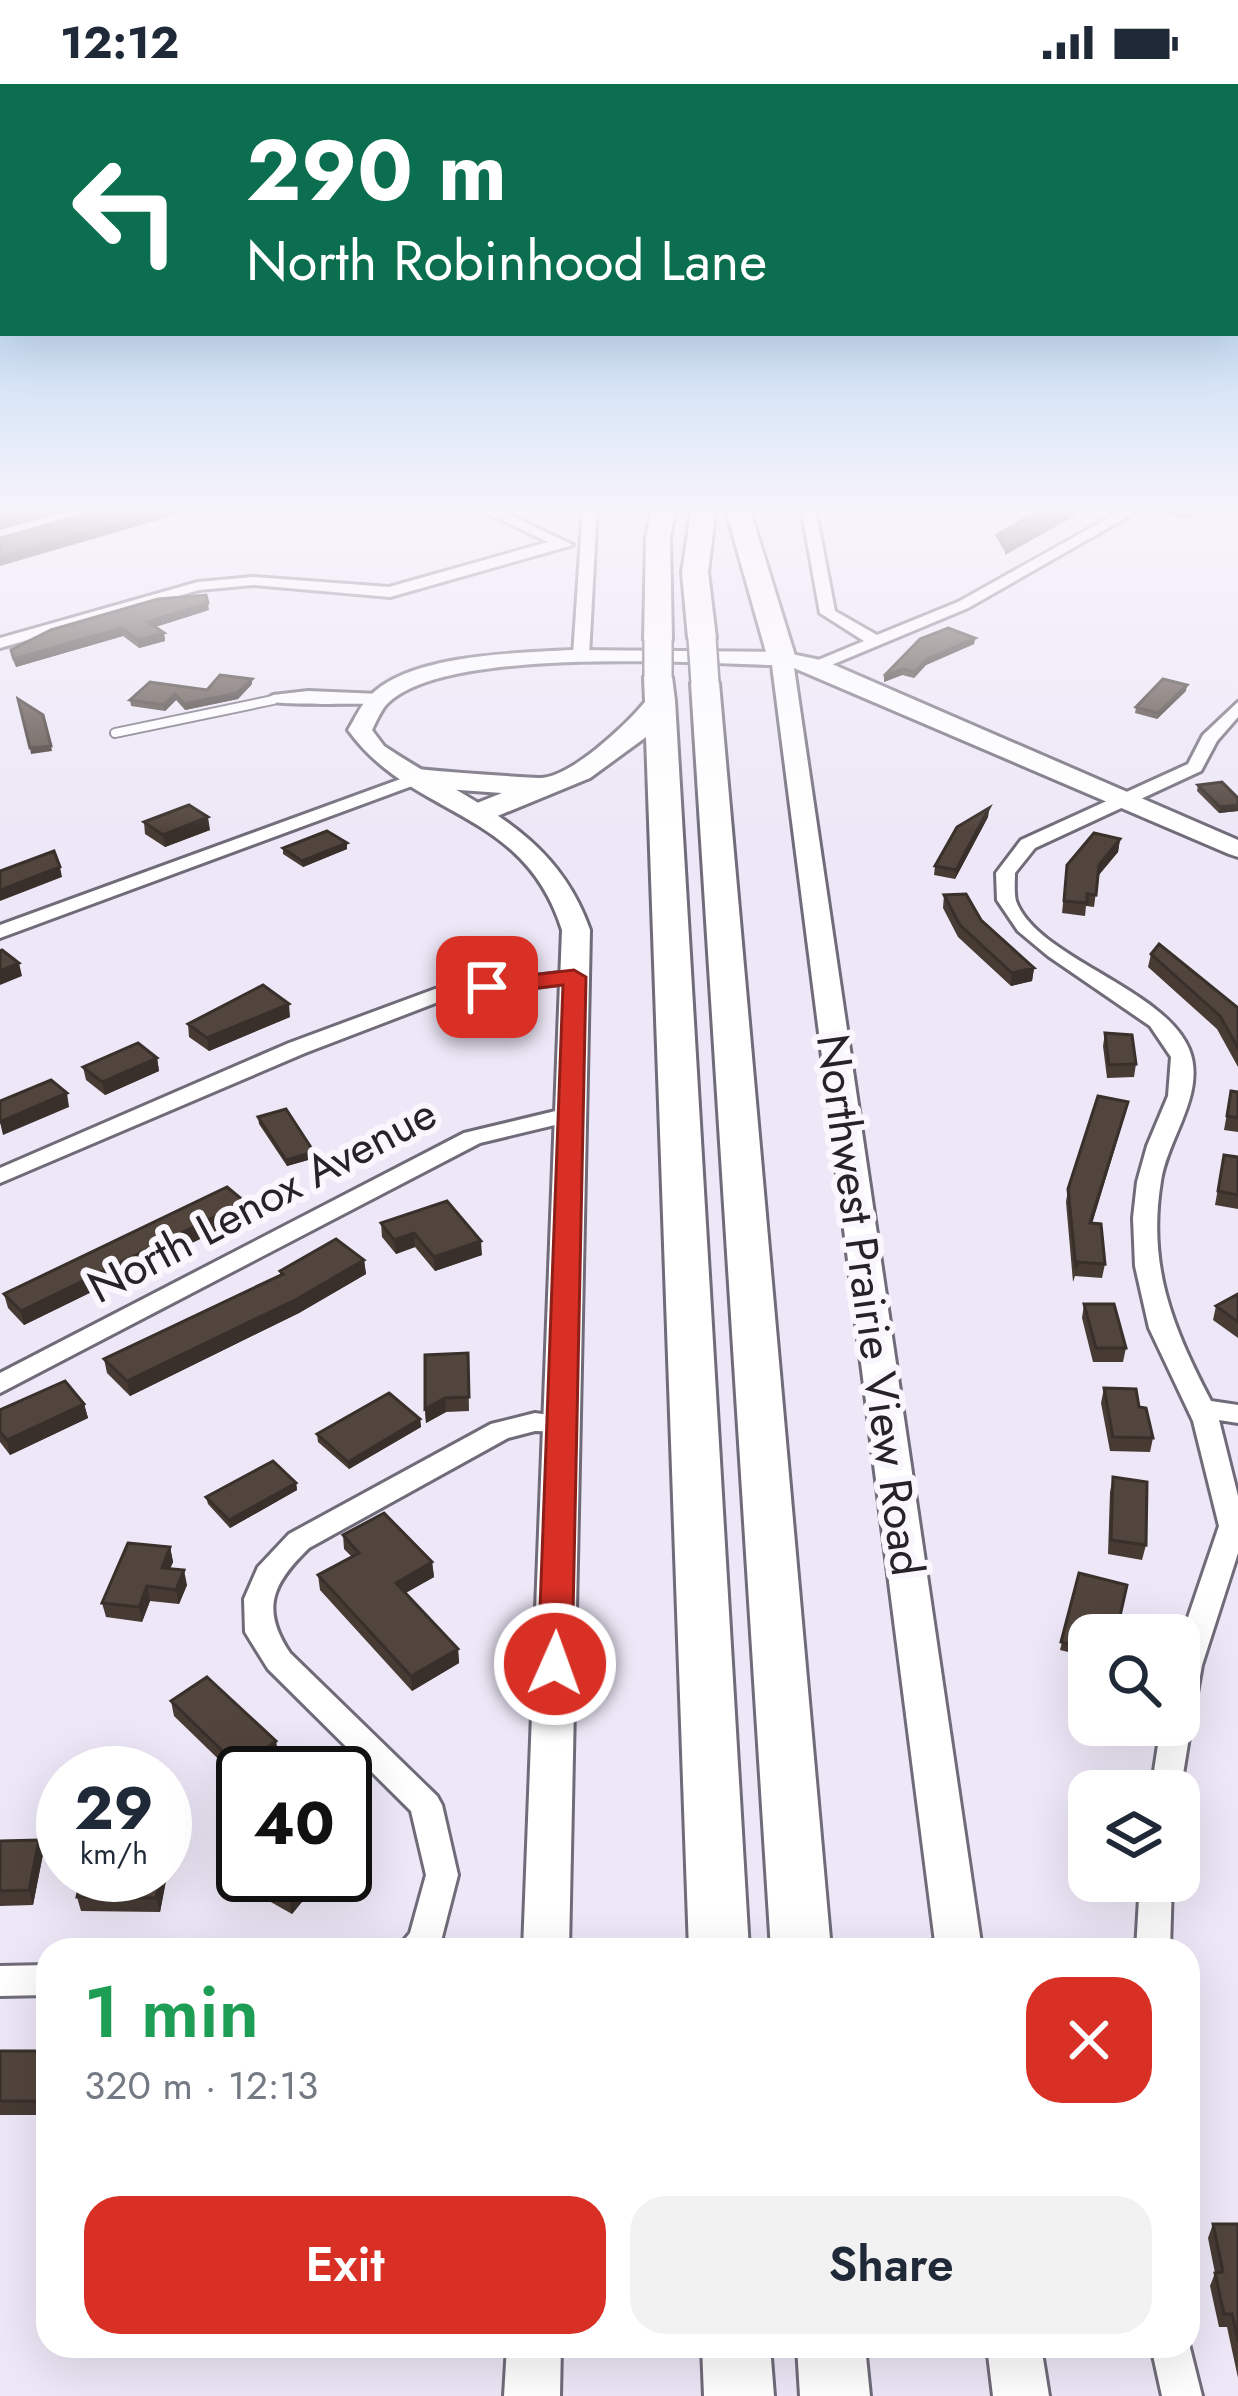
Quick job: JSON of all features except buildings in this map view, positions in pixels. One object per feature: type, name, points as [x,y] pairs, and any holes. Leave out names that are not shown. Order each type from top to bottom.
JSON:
[{"type":"highway","points":[[658,615],[718,1938]]},
{"type":"highway","points":[[700,615],[800,1938]]},
{"type":"highway","points":[[769,615],[782,659]]},
{"type":"highway","points":[[478,814],[564,779],[625,746],[660,689]]},
{"type":"highway","points":[[417,778],[485,785],[564,779]]},
{"type":"highway","points":[[737,2358],[739,2396]]},
{"type":"highway","points":[[832,2358],[835,2396]]},
{"type":"street","points":[[0,644],[99,615]]},
{"type":"street","points":[[581,656],[583,615]]},
{"type":"street","points":[[831,615],[874,640]]},
{"type":"street","points":[[817,666],[938,615]]},
{"type":"street","points":[[273,700],[380,698],[411,682],[486,663],[581,656],[782,659],[817,666],[1238,849]]},
{"type":"street","name":"Northwest Prairie View Road","points":[[782,659],[957,1938]]},
{"type":"street","points":[[380,698],[360,730],[376,752],[527,848],[558,883],[575,922],[546,1938]]},
{"type":"street","points":[[1200,1624],[1234,1517],[1202,1409],[1159,1320],[1145,1237],[1145,1210],[1158,1146],[1183,1093],[1177,1043],[1116,988],[1040,945],[1004,896],[1006,866],[1028,844],[1195,767],[1209,739],[1238,707]]},
{"type":"street","points":[[0,932],[417,778]]},
{"type":"street","points":[[0,1176],[297,1048],[442,993],[574,977]]},
{"type":"street","name":"North Lenox Avenue","points":[[0,1384],[472,1138],[572,1114]]},
{"type":"street","points":[[1202,1409],[1238,1414]]},
{"type":"street","points":[[425,1938],[442,1875],[426,1805],[279,1661],[260,1632],[257,1599],[272,1567],[299,1540],[500,1431],[535,1422],[562,1425]]},
{"type":"street","points":[[1154,1938],[1155,1902]]},
{"type":"street","points":[[0,1981],[36,1980]]},
{"type":"street","points":[[532,2396],[534,2358]]},
{"type":"street","points":[[1016,2358],[1021,2396]]},
{"type":"street","points":[[1174,2358],[1182,2396]]},
{"type":"lane","points":[[116,733],[273,700]]},
{"type":"route","points":[[487,987],[574,977],[555,1664]]}]
